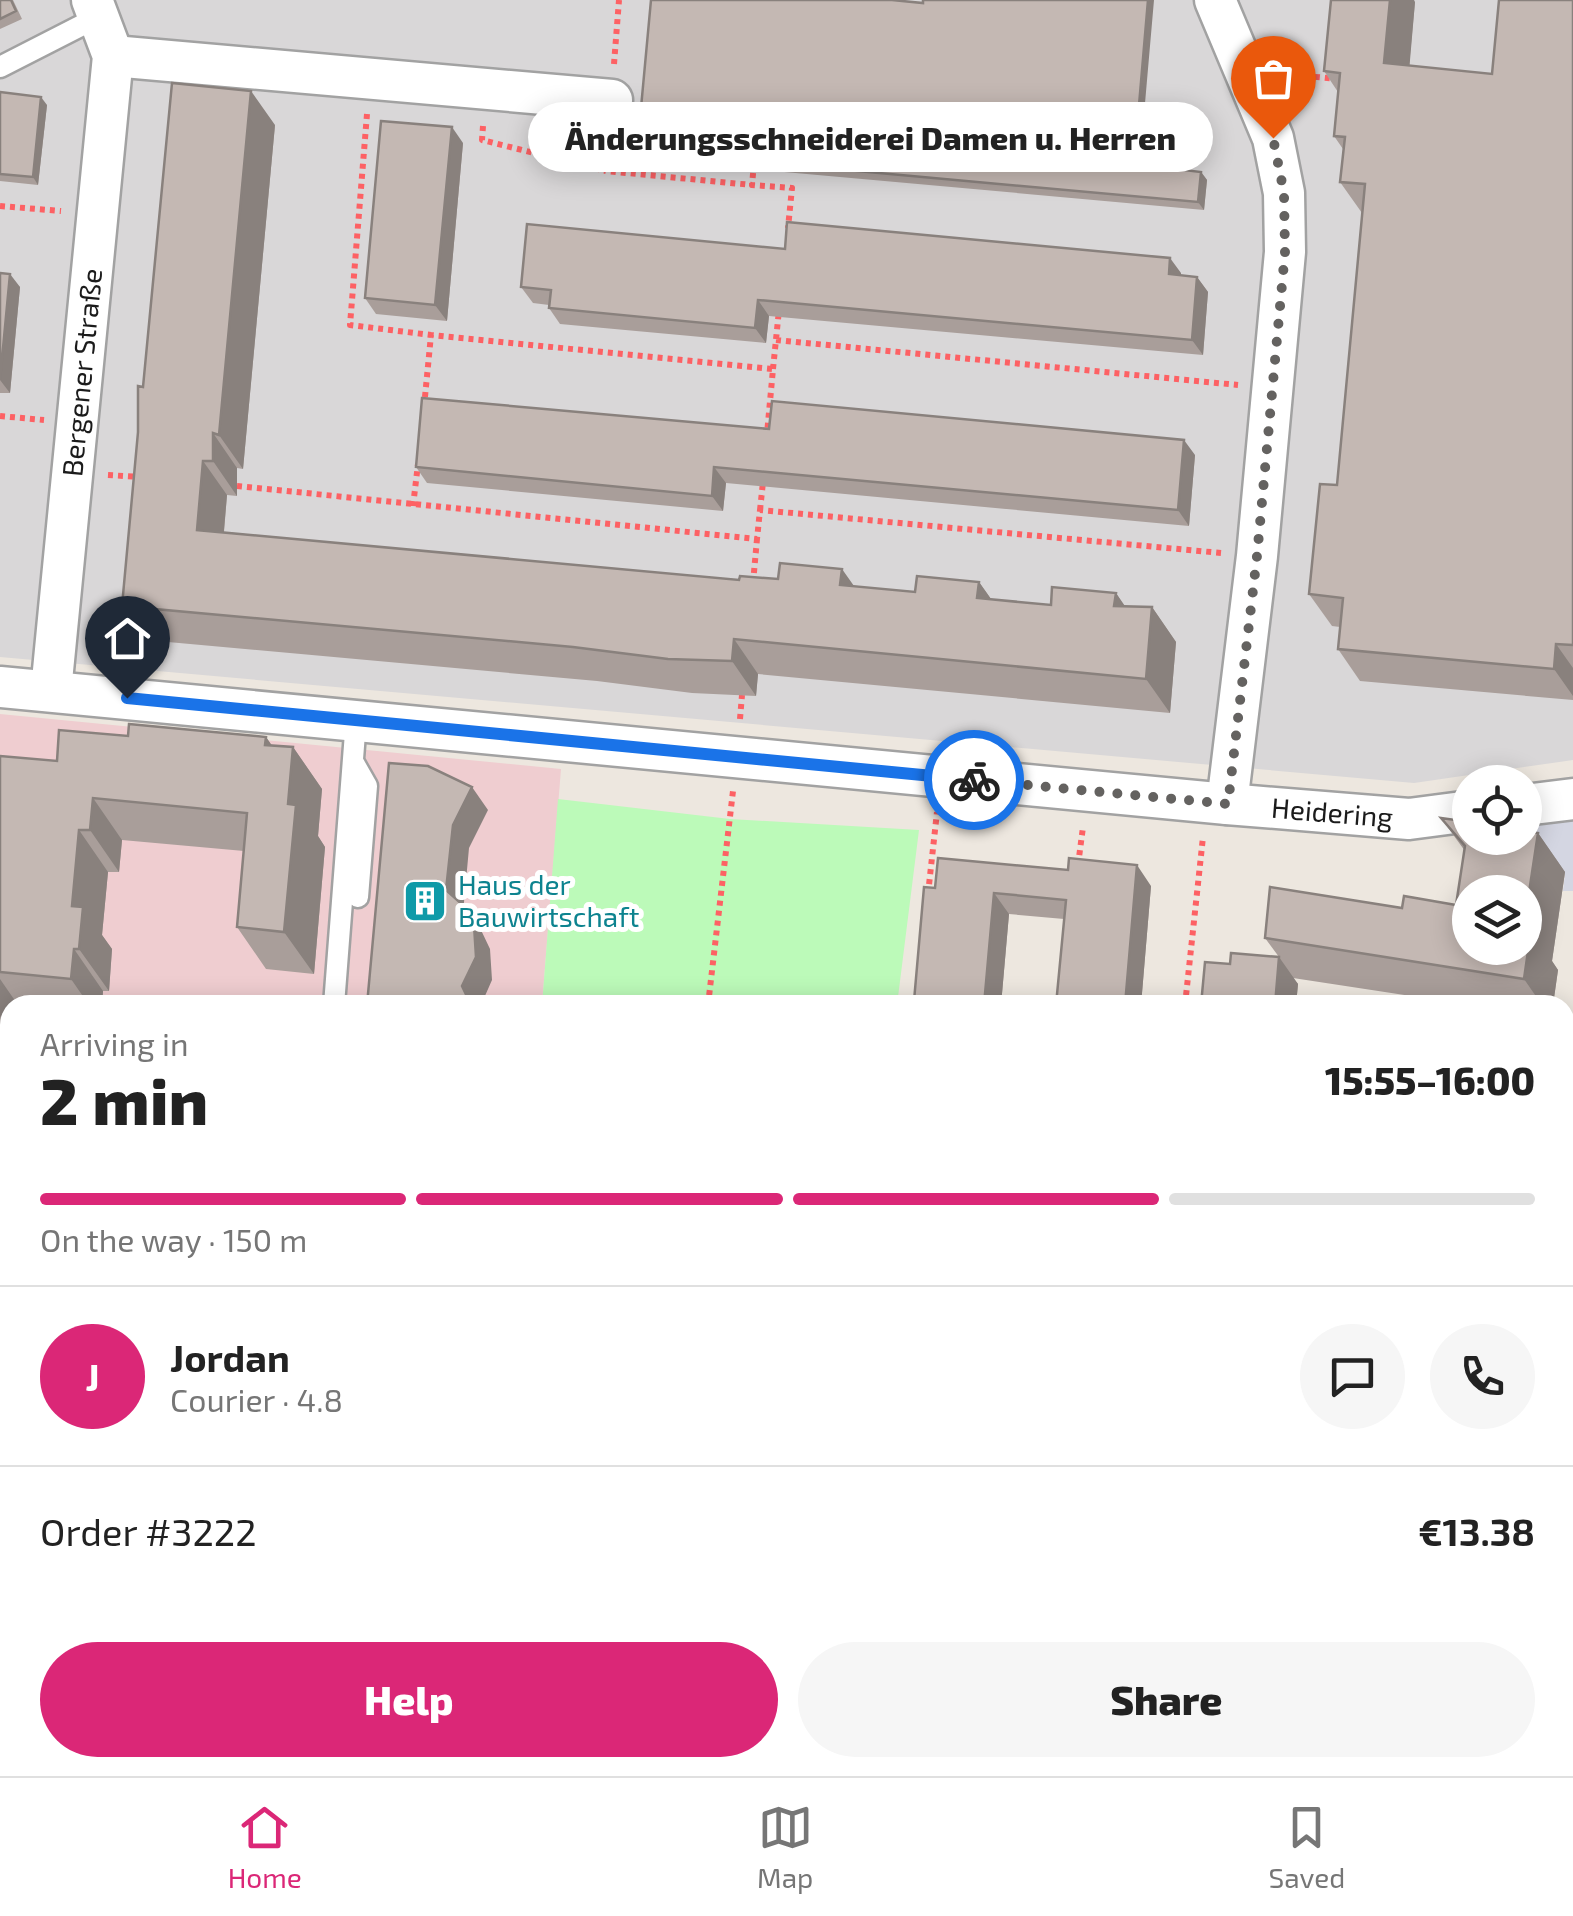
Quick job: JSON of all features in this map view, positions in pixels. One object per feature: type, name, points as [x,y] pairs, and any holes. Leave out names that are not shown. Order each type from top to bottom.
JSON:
[{"type":"street","points":[[1216,0],[1273,138],[1284,193],[1285,252],[1257,556],[1217,803]]},
{"type":"street","name":"Bergener Straße","points":[[51,691],[114,56],[95,9]]},
{"type":"street","points":[[114,56],[612,100]]},
{"type":"street","name":"Heidering","points":[[0,687],[1217,803],[1409,819],[1452,813]]},
{"type":"street","points":[[1542,802],[1573,798]]},
{"type":"lane","points":[[0,67],[95,9]]},
{"type":"lane","points":[[335,995],[356,720]]},
{"type":"lane","points":[[353,761],[367,786],[358,897]]},
{"type":"path","points":[[606,171],[620,0]]},
{"type":"path","points":[[1242,70],[1348,81]]},
{"type":"path","points":[[370,78],[350,325],[773,368]]},
{"type":"path","points":[[482,140],[606,171],[792,188],[786,245]]},
{"type":"path","points":[[752,185],[756,148]]},
{"type":"path","points":[[0,206],[98,214]]},
{"type":"path","points":[[766,440],[780,302]]},
{"type":"path","points":[[423,411],[431,334]]},
{"type":"path","points":[[776,340],[1273,388]]},
{"type":"path","points":[[414,506],[419,449]]},
{"type":"path","points":[[73,473],[144,477]]},
{"type":"path","points":[[752,597],[763,475]]},
{"type":"path","points":[[238,486],[757,540]]},
{"type":"path","points":[[760,510],[1257,556]]},
{"type":"path","points":[[709,995],[742,695]]},
{"type":"path","points":[[926,910],[941,777]]},
{"type":"path","points":[[1078,868],[1087,790]]},
{"type":"path","points":[[1188,995],[1217,803]]},
{"type":"shaded area","points":[[0,0],[1573,0],[1573,760],[1538,765],[1452,765],[1452,778],[1414,783],[0,657]]},
{"type":"shaded area","points":[[0,714],[561,769],[543,995],[0,995]]},
{"type":"shaded area","points":[[1573,813],[1573,891],[1563,891],[1565,873],[1542,853],[1542,816]]},
{"type":"green space","points":[[558,799],[730,819],[919,830],[898,995],[543,995]]},
{"type":"building","points":[[0,0],[11,0],[16,11],[0,19]]},
{"type":"building","points":[[651,0],[1148,0],[1134,164],[1201,172],[1198,202],[637,151]]},
{"type":"building","points":[[1331,0],[1390,0],[1384,63],[1492,74],[1499,0],[1573,0],[1573,645],[1556,644],[1554,669],[1338,649],[1343,598],[1309,594],[1320,484],[1337,485],[1365,184],[1340,182],[1345,137],[1334,136],[1340,73],[1324,71]]},
{"type":"building","points":[[172,83],[251,91],[219,435],[213,433],[213,461],[203,461],[197,530],[739,580],[740,576],[778,579],[780,563],[842,569],[840,585],[915,592],[917,576],[979,582],[977,598],[1051,605],[1052,587],[1116,593],[1114,606],[1152,607],[1146,679],[734,639],[732,661],[668,659],[122,606],[138,432],[138,386],[143,387]]},
{"type":"building","points":[[0,92],[41,97],[33,177],[0,174]]},
{"type":"building","points":[[381,121],[452,127],[435,305],[365,298]]},
{"type":"building","points":[[787,222],[1170,258],[1169,274],[1197,277],[1192,340],[758,300],[755,328],[549,308],[551,290],[521,287],[527,224],[785,249]]},
{"type":"building","points":[[0,273],[10,274],[0,380]]},
{"type":"building","points":[[422,398],[769,429],[772,401],[1184,440],[1178,510],[714,467],[712,496],[416,467]]},
{"type":"building","points":[[129,724],[266,737],[265,745],[293,747],[288,804],[296,805],[284,932],[237,927],[247,813],[93,798],[90,830],[79,830],[72,906],[83,907],[71,979],[0,972],[0,756],[57,761],[59,730],[128,736]]},
{"type":"building","name":"Haus der Bauwirtschaft","points":[[389,763],[428,766],[472,787],[453,825],[446,890],[465,907],[474,925],[476,957],[462,986],[466,995],[368,995]]},
{"type":"building","points":[[1464,855],[1535,855],[1532,875],[1461,875]]},
{"type":"building","points":[[938,858],[1068,870],[1069,858],[1137,865],[1126,995],[1057,995],[1066,900],[994,893],[985,995],[915,995],[924,887],[935,888]]},
{"type":"building","points":[[1270,887],[1402,908],[1404,896],[1452,904],[1452,965],[1526,965],[1524,979],[1265,938]]},
{"type":"building","points":[[1231,953],[1279,957],[1276,995],[1202,995],[1205,962],[1230,964]]},
{"type":"way so far","points":[[974,780],[1228,804],[1257,556],[1285,252],[1284,193],[1273,138]]},
{"type":"place","name":"Änderungsschneiderei Damen u. Herren","points":[[1273,138]]},
{"type":"place","name":"Haus der Bauwirtschaft","points":[[425,901]]},
{"type":"route","points":[[127,698],[974,780]]}]
